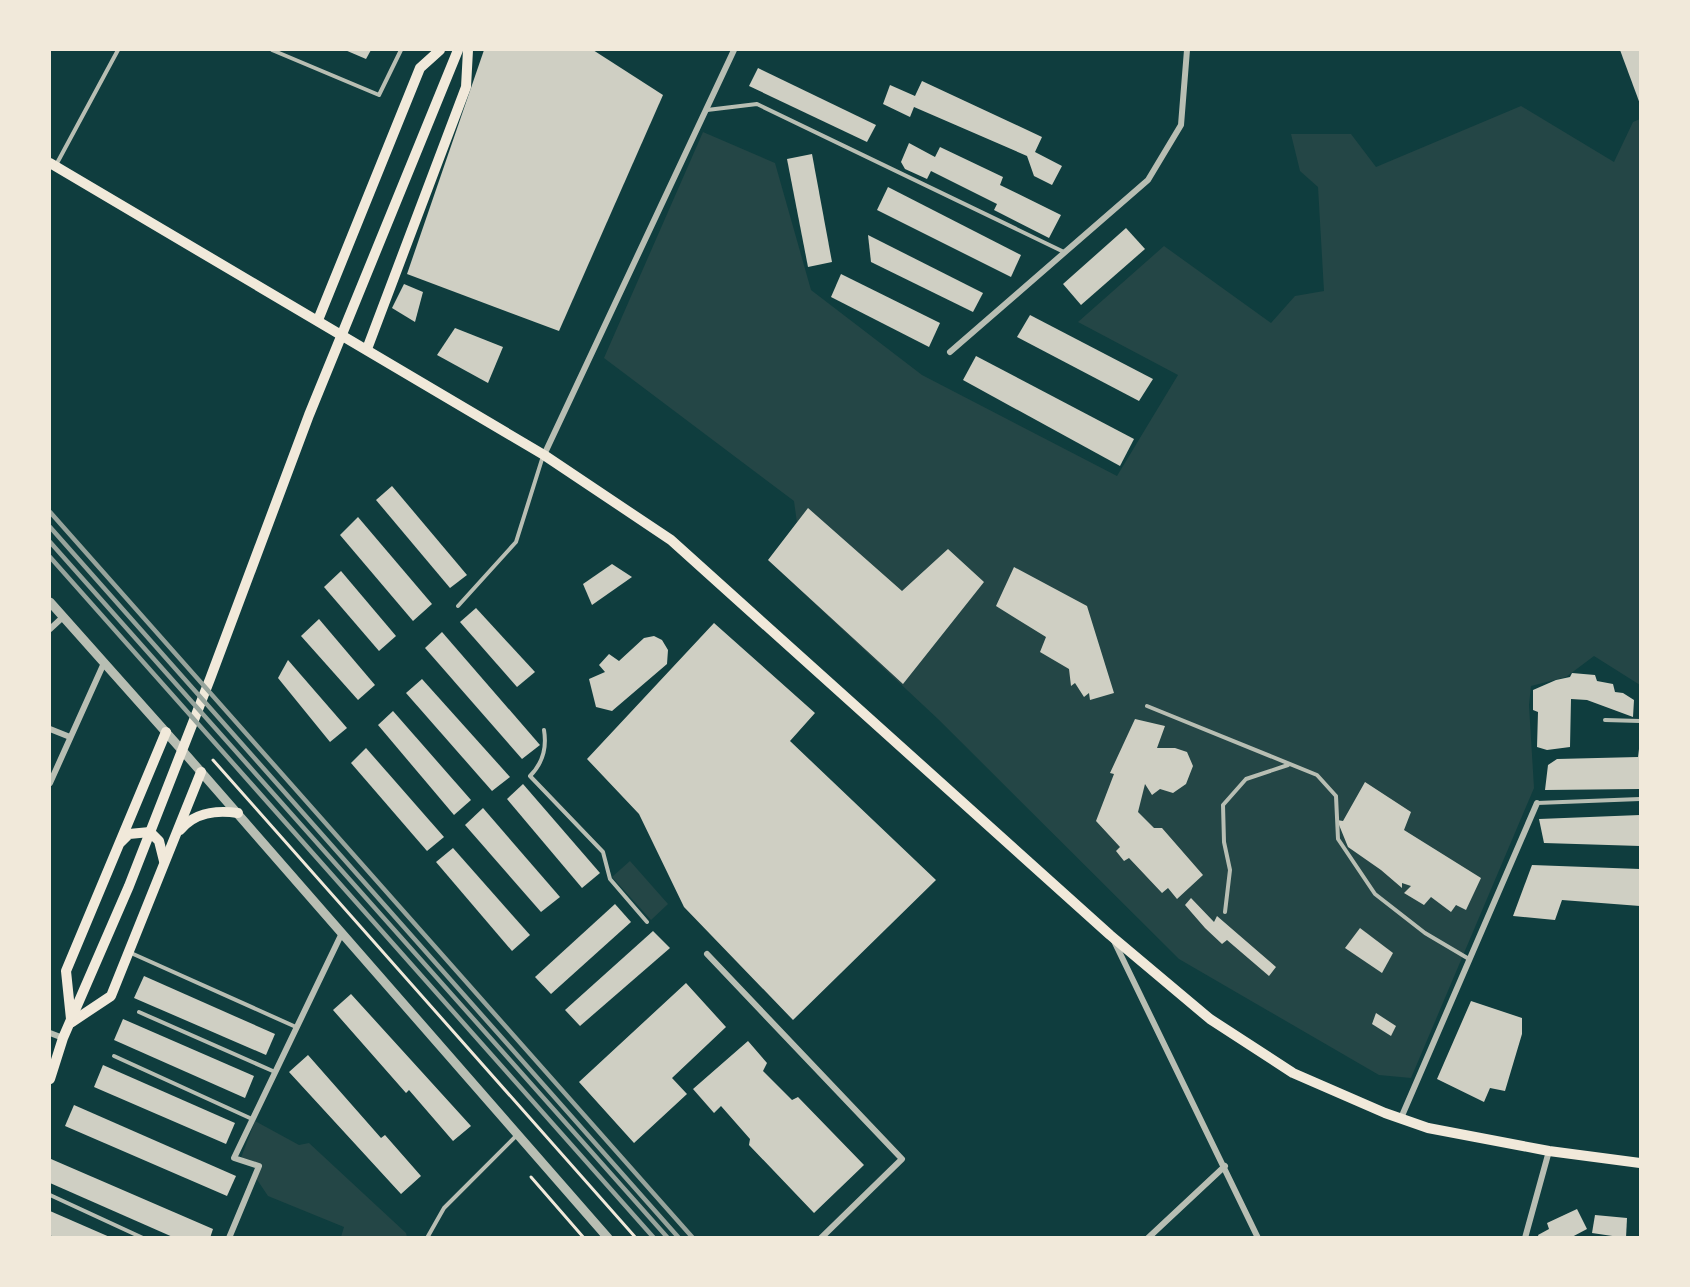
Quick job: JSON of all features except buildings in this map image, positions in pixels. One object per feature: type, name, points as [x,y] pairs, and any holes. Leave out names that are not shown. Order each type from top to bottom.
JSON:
[{"type":"main road","points":[[318,320],[420,68],[440,50]]},
{"type":"main road","points":[[50,1079],[63,1038],[72,1022],[129,886],[309,415],[458,50]]},
{"type":"main road","points":[[368,349],[466,87],[468,50]]},
{"type":"main road","points":[[52,164],[368,349],[544,456],[671,540],[1110,935],[1210,1019],[1293,1073],[1428,1128],[1549,1151],[1641,1163]]},
{"type":"main road","points":[[72,1022],[66,971],[166,732]]},
{"type":"main road","points":[[72,1022],[111,996],[201,772]]},
{"type":"main road","points":[[176,834],[188,822],[202,814],[238,813]]},
{"type":"main road","points":[[120,843],[129,834],[150,832],[159,841],[164,864]]},
{"type":"street","points":[[544,456],[735,50]]},
{"type":"street","points":[[950,352],[1148,180],[1181,125],[1187,50]]},
{"type":"street","points":[[50,602],[238,813],[608,1238]]},
{"type":"street","points":[[50,629],[63,617]]},
{"type":"street","points":[[50,783],[104,663]]},
{"type":"street","points":[[50,729],[70,737]]},
{"type":"street","points":[[1401,1118],[1537,803]]},
{"type":"street","points":[[229,1238],[259,1167],[234,1158],[342,933]]},
{"type":"street","points":[[1110,935],[1258,1238]]},
{"type":"street","points":[[707,954],[902,1159],[821,1238]]},
{"type":"street","points":[[50,1033],[63,1038]]},
{"type":"street","points":[[1525,1238],[1549,1151]]},
{"type":"street","points":[[1148,1238],[1225,1167]]},
{"type":"lane","points":[[52,164],[118,50]]},
{"type":"lane","points":[[272,50],[380,95],[401,50]]},
{"type":"lane","points":[[706,110],[757,104],[1065,252]]},
{"type":"lane","points":[[458,606],[516,542],[544,456]]},
{"type":"lane","points":[[1147,706],[1317,775],[1336,796],[1338,838],[1375,894],[1425,933],[1469,960]]},
{"type":"lane","points":[[1605,720],[1641,721]]},
{"type":"lane","points":[[544,730],[546,743],[543,755],[538,767],[530,776],[603,852],[610,879],[647,922]]},
{"type":"lane","points":[[1225,912],[1230,870],[1224,842],[1223,805],[1246,779],[1288,764]]},
{"type":"lane","points":[[1537,803],[1641,799]]},
{"type":"lane","points":[[129,952],[297,1028]]},
{"type":"lane","points":[[139,1012],[275,1073]]},
{"type":"lane","points":[[114,1056],[252,1119]]},
{"type":"lane","points":[[427,1238],[444,1208],[518,1134]]},
{"type":"lane","points":[[50,1195],[143,1238]]},
{"type":"path","points":[[213,760],[636,1238]]},
{"type":"path","points":[[531,1177],[584,1238]]},
{"type":"shaded area","points":[[1521,106],[1614,162],[1633,122],[1640,119],[1640,685],[1594,656],[1566,677],[1531,686],[1529,705],[1534,788],[1411,1078],[1379,1075],[1179,959],[938,719],[768,560],[797,523],[794,501],[604,358],[703,132],[775,163],[811,290],[922,375],[1117,476],[1178,375],[1078,322],[1164,246],[1271,323],[1295,296],[1324,291],[1318,187],[1300,171],[1291,134],[1351,134],[1376,167]]},
{"type":"shaded area","points":[[630,861],[668,904],[651,920],[612,877]]},
{"type":"shaded area","points":[[255,1121],[299,1145],[309,1143],[406,1233],[407,1237],[341,1237],[344,1227],[268,1196],[256,1178],[261,1165],[241,1158]]},
{"type":"railway","points":[[50,512],[693,1238]]},
{"type":"railway","points":[[50,527],[679,1238]]},
{"type":"railway","points":[[50,542],[667,1237]]},
{"type":"railway","points":[[50,557],[654,1238]]}]
